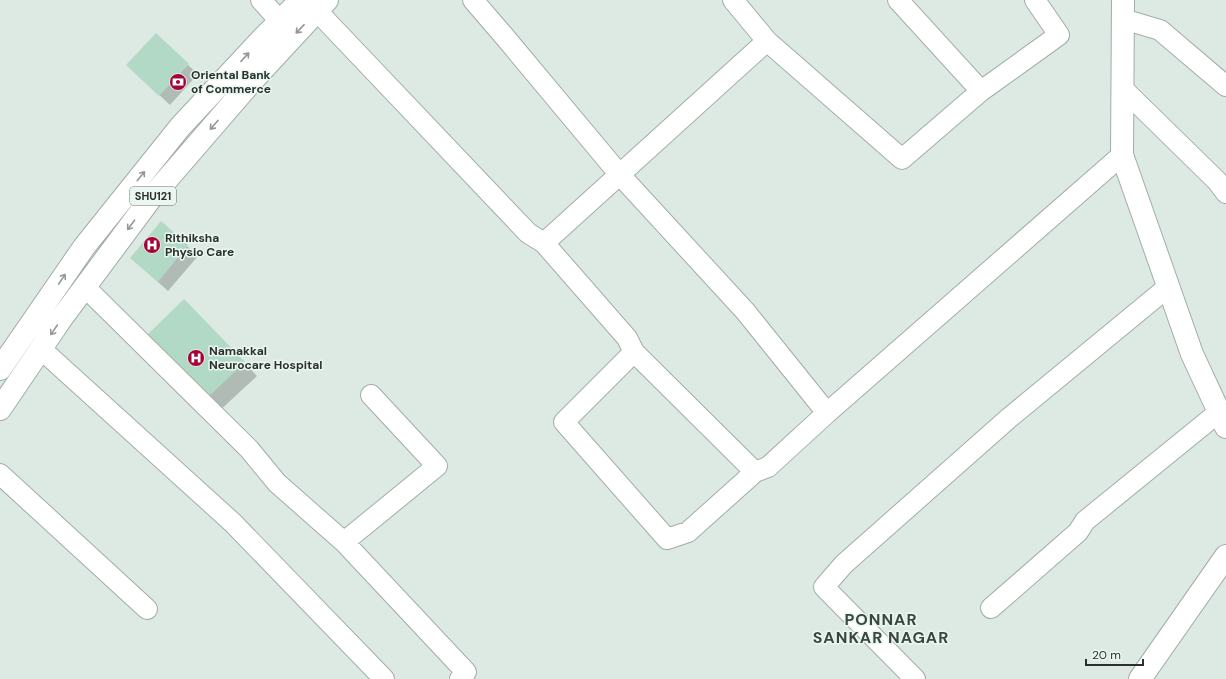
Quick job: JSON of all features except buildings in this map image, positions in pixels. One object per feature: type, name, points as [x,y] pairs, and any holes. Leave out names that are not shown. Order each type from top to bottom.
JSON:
[{"type":"main road","name":"SHU121","points":[[0,369],[88,241],[180,127],[280,21],[315,4]]},
{"type":"main road","name":"SHU121","points":[[0,409],[85,287],[151,198],[252,81],[315,4]]},
{"type":"main road","points":[[1123,10],[1122,154],[1192,354],[1222,419]]},
{"type":"main road","points":[[1140,679],[1226,556]]},
{"type":"street","points":[[261,0],[280,21]]},
{"type":"street","points":[[473,0],[620,175],[745,311],[827,413]]},
{"type":"street","points":[[733,0],[767,41],[902,159],[981,91],[1059,35],[1035,0]]},
{"type":"street","points":[[898,0],[981,91]]},
{"type":"street","points":[[315,4],[528,233],[544,243],[627,338],[634,352],[755,472]]},
{"type":"street","points":[[1123,10],[1160,30],[1226,86]]},
{"type":"street","points":[[544,243],[767,41]]},
{"type":"street","points":[[1122,88],[1217,181],[1226,193]]},
{"type":"street","points":[[634,352],[564,422],[667,539],[688,532],[755,472],[768,467],[827,413],[1122,154]]},
{"type":"street","points":[[85,287],[249,449],[277,483],[344,542],[466,672],[460,679]]},
{"type":"street","points":[[915,679],[824,587],[844,564],[1009,418],[1168,287]]},
{"type":"street","points":[[41,349],[233,523],[384,679]]},
{"type":"street","points":[[344,542],[437,466],[371,395]]},
{"type":"street","points":[[992,608],[1078,532],[1085,521],[1222,419]]},
{"type":"street","points":[[0,474],[147,609]]},
{"type":"place","name":"Oriental Bank of Commerce","points":[[178,82]]},
{"type":"place","name":"Rithiksha Physio Care","points":[[152,245]]},
{"type":"place","name":"Namakkal Neurocare Hospital","points":[[196,358]]},
{"type":"district","name":"PONNAR SANKAR NAGAR","points":[[881,628]]}]
